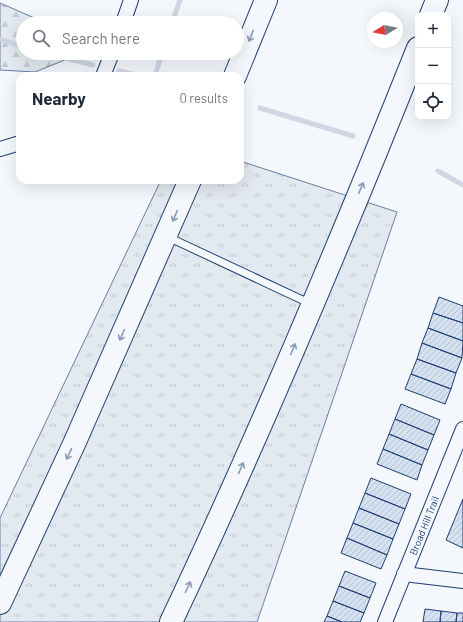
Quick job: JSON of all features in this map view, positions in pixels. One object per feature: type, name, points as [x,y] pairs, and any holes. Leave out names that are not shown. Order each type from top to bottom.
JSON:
[{"type":"highway","points":[[244,54],[266,0]]},
{"type":"highway","points":[[432,12],[437,0]]},
{"type":"highway","points":[[171,622],[206,550],[312,305],[415,55]]},
{"type":"highway","points":[[237,72],[242,60]]},
{"type":"highway","points":[[0,603],[36,527],[188,184]]},
{"type":"highway","points":[[0,576],[36,527]]},
{"type":"street","points":[[125,16],[131,0]]},
{"type":"street","points":[[105,72],[109,60]]},
{"type":"street","points":[[0,149],[16,145]]},
{"type":"street","name":"Broad Hill Trail","points":[[385,622],[463,429]]},
{"type":"street","points":[[404,574],[463,581]]},
{"type":"lane","points":[[166,236],[312,305]]},
{"type":"green space","points":[[0,3],[30,16],[16,16],[16,60],[65,60],[35,72],[0,70]]},
{"type":"green space","points":[[244,162],[397,212],[257,622],[0,622],[0,518],[159,184],[244,184]]},
{"type":"building","points":[[439,297],[463,306],[463,323],[433,313]]},
{"type":"building","points":[[433,313],[463,323],[463,341],[428,328]]},
{"type":"building","points":[[428,328],[463,341],[462,358],[422,343]]},
{"type":"building","points":[[422,343],[462,358],[456,373],[417,359]]},
{"type":"building","points":[[417,359],[456,373],[451,389],[411,374]]},
{"type":"building","points":[[411,374],[451,389],[445,404],[405,389]]},
{"type":"building","points":[[401,404],[440,420],[434,435],[395,419]]},
{"type":"building","points":[[395,419],[434,435],[428,450],[389,434]]},
{"type":"building","points":[[389,434],[428,450],[422,465],[383,449]]},
{"type":"building","points":[[383,449],[422,465],[417,480],[377,464]]},
{"type":"building","points":[[371,478],[411,494],[405,509],[365,493]]},
{"type":"building","points":[[365,493],[405,509],[399,524],[359,508]]},
{"type":"building","points":[[463,499],[463,548],[446,540]]},
{"type":"building","points":[[359,508],[399,524],[393,539],[353,523]]},
{"type":"building","points":[[353,523],[393,539],[387,555],[347,538]]},
{"type":"building","points":[[347,538],[387,555],[381,569],[341,553]]},
{"type":"building","points":[[345,571],[376,583],[370,598],[339,586]]},
{"type":"building","points":[[339,586],[370,598],[364,613],[333,601]]},
{"type":"building","points":[[333,601],[364,613],[360,622],[342,622],[327,616]]},
{"type":"building","points":[[425,609],[441,611],[440,622],[423,622]]},
{"type":"building","points":[[441,611],[457,613],[456,622],[440,622]]},
{"type":"building","points":[[457,613],[463,613],[463,622],[456,622]]},
{"type":"building","points":[[327,616],[342,622],[324,622]]},
{"type":"waterway","points":[[174,16],[180,0]]},
{"type":"waterway","points":[[0,39],[16,45]]},
{"type":"waterway","points":[[73,60],[93,65]]},
{"type":"waterway","points":[[156,72],[160,60]]},
{"type":"waterway","points":[[119,71],[123,72]]},
{"type":"waterway","points":[[260,108],[353,136]]},
{"type":"waterway","points":[[438,171],[463,185]]}]
